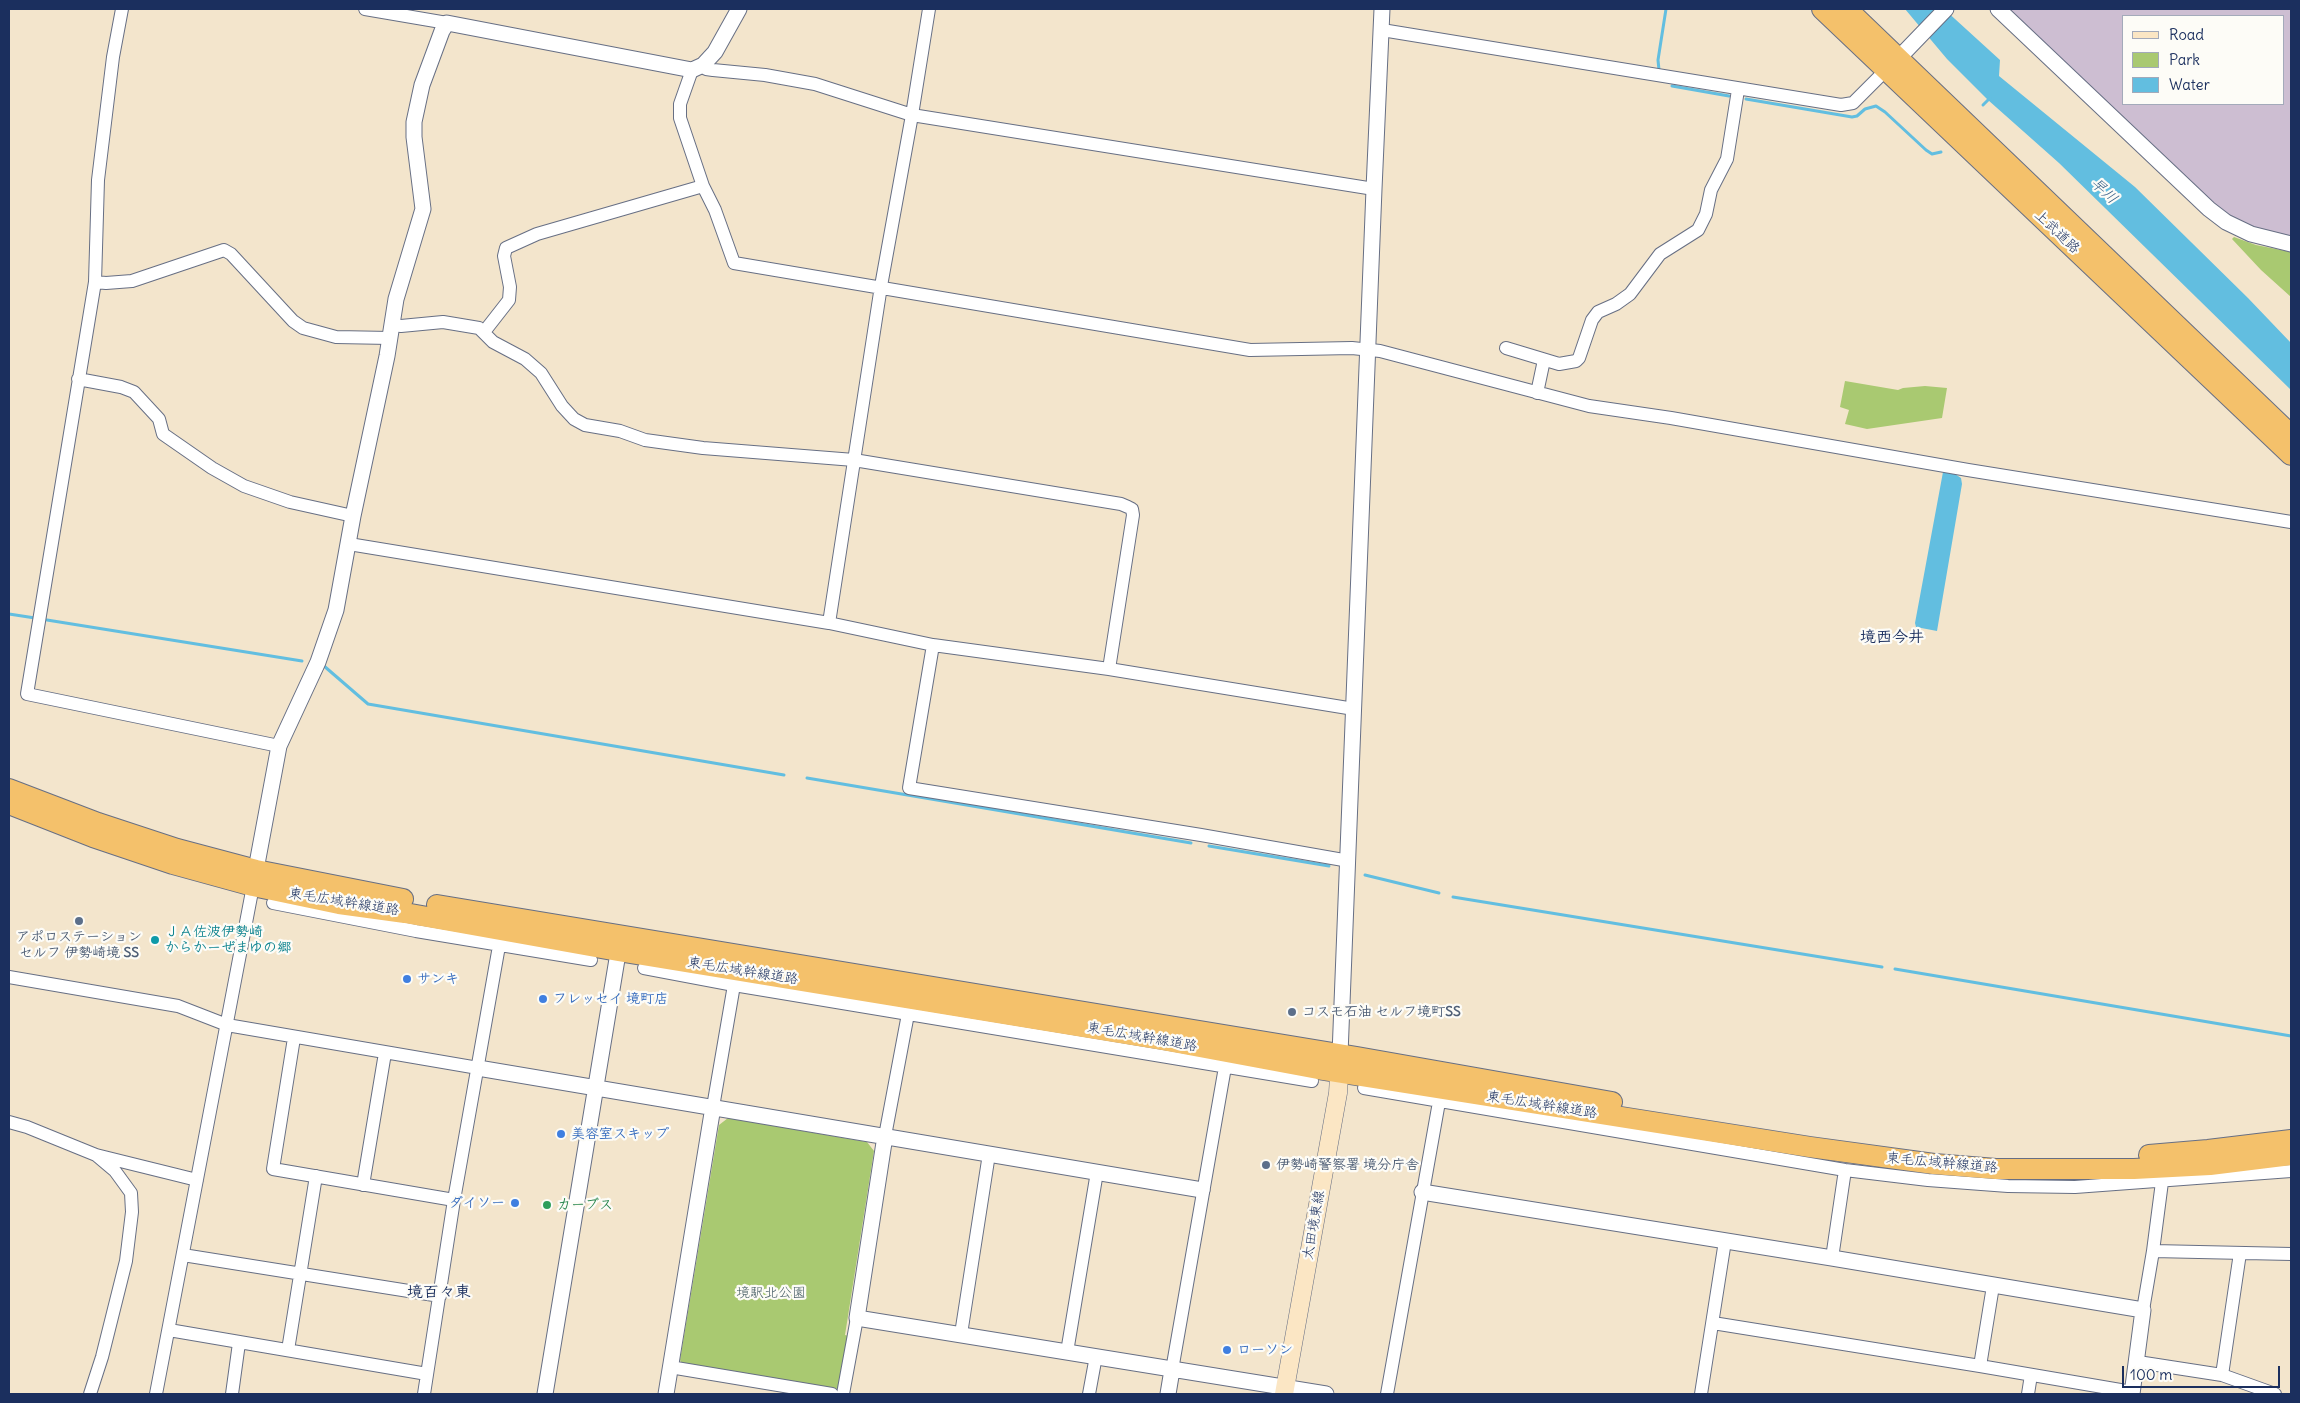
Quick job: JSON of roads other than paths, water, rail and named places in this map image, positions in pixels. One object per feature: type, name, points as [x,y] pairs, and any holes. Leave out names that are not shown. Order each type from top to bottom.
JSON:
[{"type":"highway","name":"上武道路","points":[[1822,9],[1898,59],[2291,455]]},
{"type":"highway","name":"上武道路","points":[[1847,9],[2291,435]]},
{"type":"highway","name":"東毛広域幹線道路","points":[[9,789],[98,823],[255,878],[339,904],[405,913],[533,944],[620,942],[799,966],[1340,1063],[1562,1108],[1819,1149],[1934,1164],[1996,1169],[2058,1170],[2210,1165],[2291,1155]]},
{"type":"highway","name":"東毛広域幹線道路","points":[[9,804],[93,837],[173,864],[407,900],[789,978],[1162,1040],[1574,1096],[1810,1134],[1935,1151],[2058,1157],[2132,1156],[2208,1150],[2291,1140]]},
{"type":"main road","name":"太田境東線","points":[[1285,1391],[1338,1093],[1340,1063]]},
{"type":"street","points":[[122,9],[111,75],[98,180],[95,282],[27,694],[279,746]]},
{"type":"street","points":[[365,9],[706,69],[774,76],[815,84],[912,115],[1374,188]]},
{"type":"street","points":[[739,9],[714,52],[697,67],[679,110],[702,186],[715,210],[734,263],[881,286],[1250,350],[1369,350],[1589,406],[1671,418],[1968,470],[2291,522]]},
{"type":"street","points":[[829,623],[881,286],[912,115],[928,9]]},
{"type":"street","points":[[1340,1063],[1382,9]]},
{"type":"street","points":[[1382,30],[1738,90],[1830,104],[1849,104],[1898,59],[1946,9]]},
{"type":"street","points":[[1998,9],[2209,209],[2226,222],[2251,234],[2291,244]]},
{"type":"street","points":[[156,1394],[279,746],[318,662],[336,610],[400,279],[423,209],[414,137],[416,110],[422,85],[447,22]]},
{"type":"street","points":[[1506,348],[1559,364],[1576,361],[1579,358],[1592,320],[1598,312],[1616,304],[1630,294],[1660,254],[1698,230],[1706,214],[1711,190],[1727,159],[1738,90]]},
{"type":"street","points":[[484,332],[508,300],[510,287],[504,256],[506,248],[537,234],[702,186]]},
{"type":"street","points":[[95,282],[106,283],[132,280],[224,250],[231,254],[293,320],[304,328],[336,337],[391,331],[402,326],[443,322],[474,326],[484,332],[493,342],[533,365],[541,373],[569,416],[585,425],[620,431],[644,440],[675,445],[854,460],[1122,504],[1132,509],[1133,515],[1109,669]]},
{"type":"street","points":[[1537,393],[1544,360]]},
{"type":"street","points":[[78,379],[121,387],[134,392],[159,419],[163,434],[212,468],[244,486],[290,502],[353,516]]},
{"type":"street","points":[[349,544],[829,623],[933,645],[1109,669],[1354,709]]},
{"type":"street","points":[[933,645],[909,788],[1191,833],[1349,861]]},
{"type":"street","points":[[273,903],[499,946],[533,944],[591,960]]},
{"type":"street","points":[[405,913],[416,931]]},
{"type":"street","points":[[545,1394],[620,942]]},
{"type":"street","points":[[424,1394],[454,1200],[499,946]]},
{"type":"street","points":[[644,968],[734,985],[1312,1081]]},
{"type":"street","points":[[9,977],[178,1006],[227,1025],[294,1038],[1202,1190]]},
{"type":"street","points":[[789,978],[804,996]]},
{"type":"street","points":[[666,1394],[734,985]]},
{"type":"street","points":[[843,1394],[857,1318],[885,1136],[908,1014]]},
{"type":"street","points":[[294,1038],[273,1169],[454,1200]]},
{"type":"street","points":[[1132,1051],[1162,1040]]},
{"type":"street","points":[[363,1185],[385,1053]]},
{"type":"street","points":[[1168,1394],[1202,1190],[1225,1067]]},
{"type":"street","points":[[1364,1088],[1845,1170],[1928,1180],[2076,1187],[2291,1171]]},
{"type":"street","points":[[1387,1394],[1439,1102]]},
{"type":"street","points":[[1562,1108],[1587,1127]]},
{"type":"street","points":[[9,1122],[96,1155],[197,1180]]},
{"type":"street","points":[[961,1334],[989,1154]]},
{"type":"street","points":[[90,1394],[102,1356],[126,1261],[132,1212],[131,1193],[115,1172],[96,1155]]},
{"type":"street","points":[[1832,1258],[1845,1170]]},
{"type":"street","points":[[2025,1186],[2036,1179],[2045,1179],[2058,1170]]},
{"type":"street","points":[[1067,1352],[1097,1172]]},
{"type":"street","points":[[288,1350],[316,1176]]},
{"type":"street","points":[[1713,1323],[1980,1366],[2132,1393],[2138,1362],[2143,1310],[2154,1250],[2162,1182]]},
{"type":"street","points":[[1422,1192],[2143,1310]]},
{"type":"street","points":[[1701,1394],[1725,1241]]},
{"type":"street","points":[[2154,1250],[2291,1254]]},
{"type":"street","points":[[2222,1375],[2240,1253]]},
{"type":"street","points":[[183,1255],[440,1296]]},
{"type":"street","points":[[1980,1366],[1993,1286]]},
{"type":"street","points":[[857,1318],[1096,1356],[1285,1391],[1326,1394]]},
{"type":"street","points":[[168,1330],[427,1374]]},
{"type":"street","points":[[232,1394],[239,1343]]},
{"type":"street","points":[[1089,1394],[1096,1356]]},
{"type":"street","points":[[2138,1362],[2222,1375],[2274,1394]]},
{"type":"street","points":[[670,1367],[757,1388],[832,1394]]},
{"type":"street","points":[[2028,1394],[2031,1375]]},
{"type":"water","name":"早川","points":[[1905,9],[1944,9],[2000,60],[1999,76],[2135,187],[2248,298],[2291,343],[2291,390],[2059,163],[1988,100],[1947,59]]},
{"type":"water","points":[[1943,472],[1955,474],[1961,478],[1962,484],[1937,631],[1916,627],[1915,623]]},
{"type":"waterway","points":[[1659,70],[1658,60],[1666,9]]},
{"type":"waterway","points":[[1672,86],[1729,96]]},
{"type":"waterway","points":[[1983,105],[1990,98]]},
{"type":"waterway","points":[[1746,99],[1852,117],[1857,116],[1865,109],[1876,106],[1926,150],[1932,154],[1941,152]]},
{"type":"waterway","points":[[9,614],[35,618]]},
{"type":"waterway","points":[[47,620],[302,661]]},
{"type":"waterway","points":[[324,666],[368,704],[784,775]]},
{"type":"waterway","points":[[807,778],[1191,843]]},
{"type":"waterway","points":[[1209,846],[1329,866]]},
{"type":"waterway","points":[[1365,875],[1439,893]]},
{"type":"waterway","points":[[1453,897],[1882,967]]},
{"type":"waterway","points":[[1895,969],[2291,1036]]},
{"type":"place","name":"アポロステーション セルフ 伊勢崎境 SS","points":[[79,921]]},
{"type":"place","name":"ＪＡ佐波伊勢崎 からかーぜまゆの郷","points":[[155,940]]},
{"type":"place","name":"サンキ","points":[[407,979]]},
{"type":"place","name":"フレッセイ 境町店","points":[[543,999]]},
{"type":"place","name":"コスモ石油 セルフ境町SS","points":[[1292,1012]]},
{"type":"place","name":"美容室スキップ","points":[[561,1134]]},
{"type":"place","name":"伊勢崎警察署 境分庁舎","points":[[1266,1165]]},
{"type":"place","name":"ダイソー","points":[[515,1203]]},
{"type":"place","name":"カーブス","points":[[547,1205]]},
{"type":"place","name":"ローソン","points":[[1227,1350]]},
{"type":"district","name":"境西今井","points":[[1892,637]]},
{"type":"district","name":"境百々東","points":[[439,1292]]},
{"type":"park label","name":"境駅北公園","points":[[771,1293]]}]
